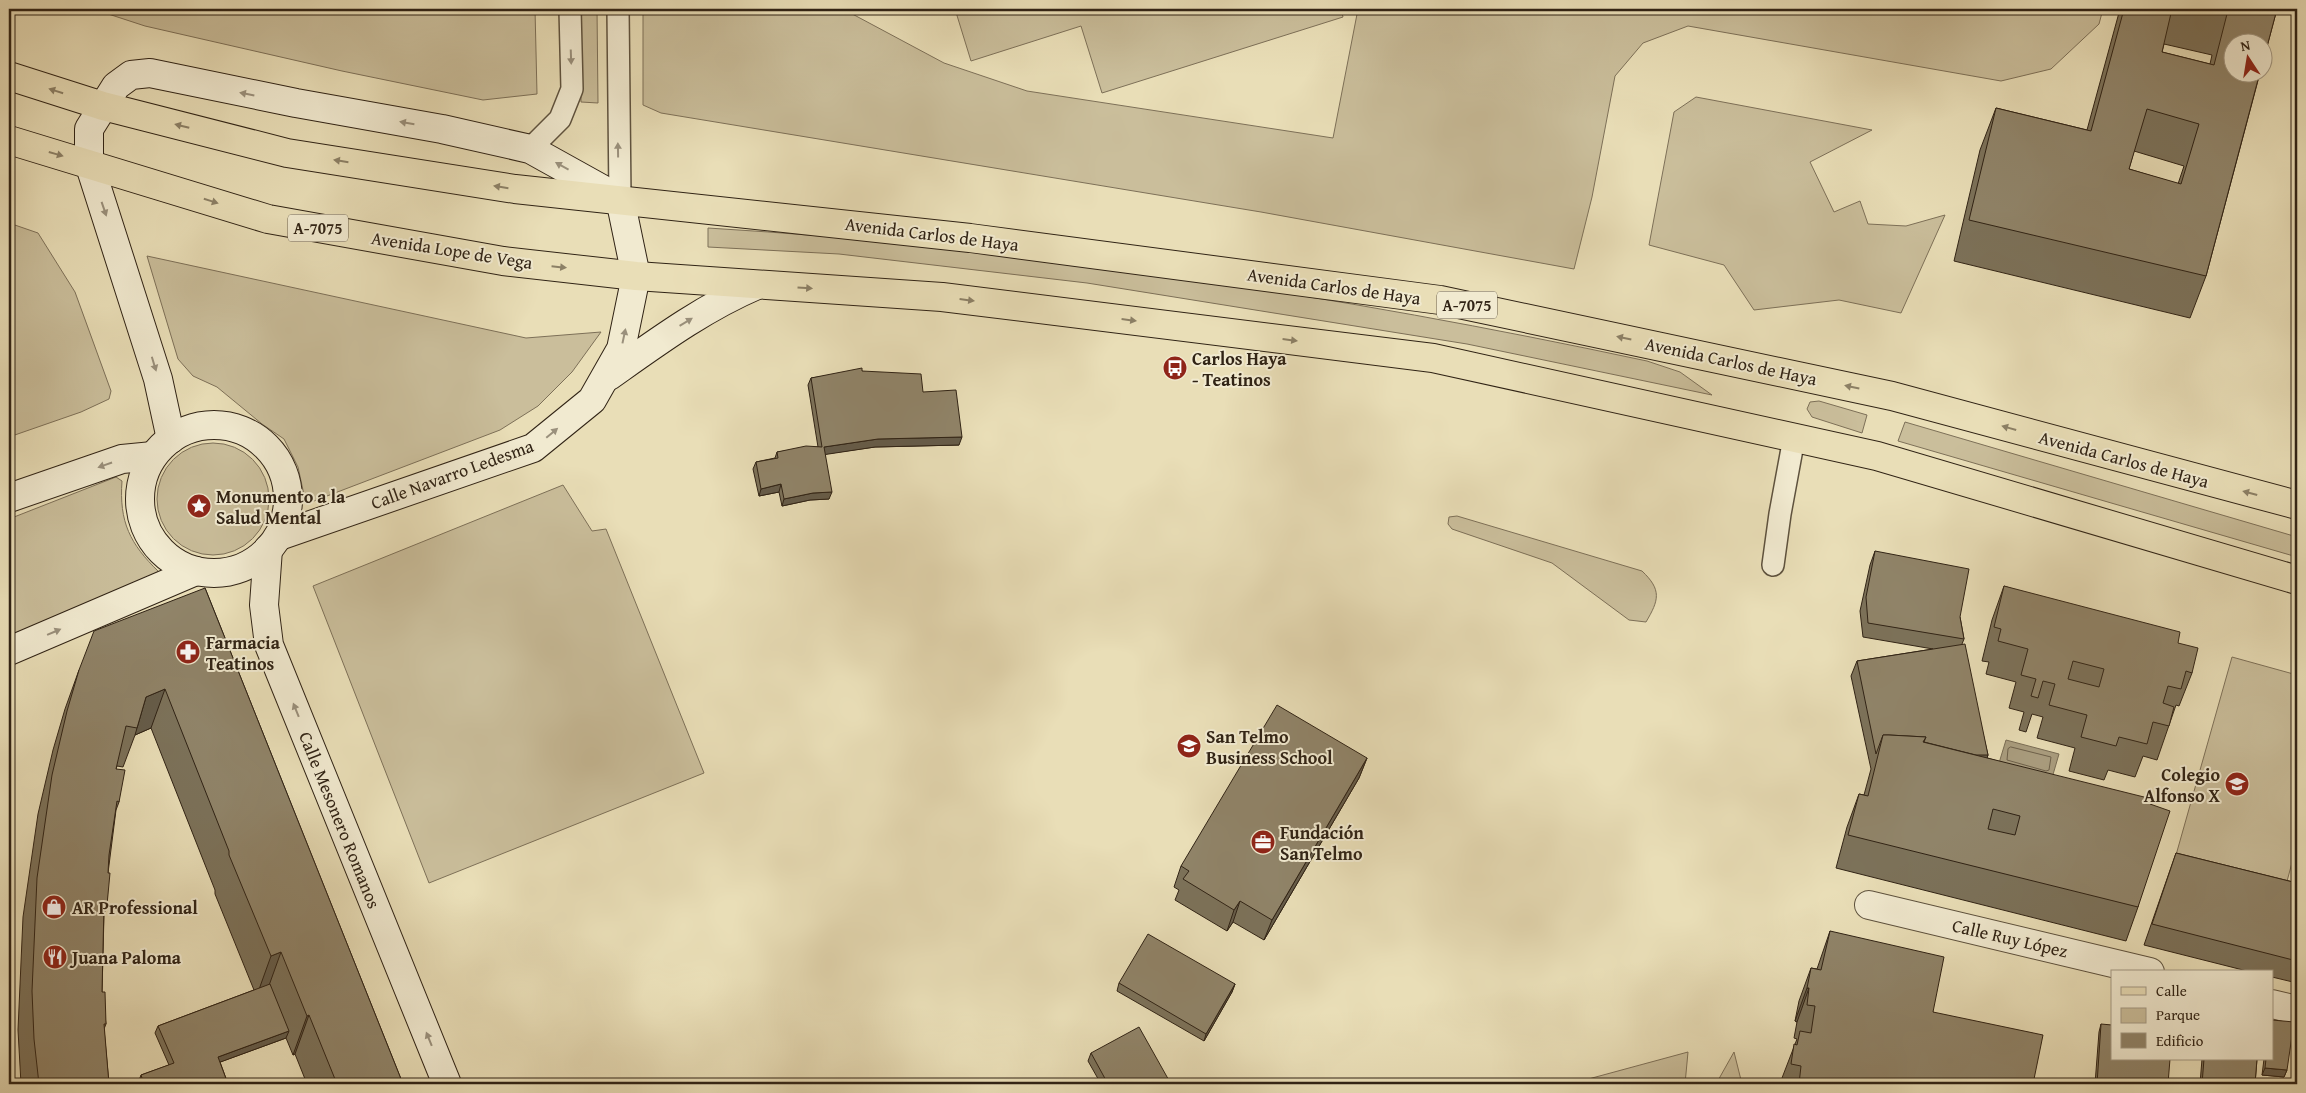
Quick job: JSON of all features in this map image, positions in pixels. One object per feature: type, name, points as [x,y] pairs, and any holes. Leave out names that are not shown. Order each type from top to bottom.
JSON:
[{"type":"main road","points":[[9,498],[162,447],[196,427],[225,426],[252,435],[273,454],[286,480],[288,508],[273,543],[255,561],[239,569],[217,573],[196,571],[170,560],[150,538],[140,511],[141,482],[162,447],[158,379],[89,163],[89,129],[116,86],[132,75],[150,73],[296,104],[442,129],[530,148],[620,199],[636,276]]},
{"type":"main road","name":"A-7075","points":[[9,76],[103,106],[287,153],[515,189],[620,199]]},
{"type":"main road","name":"Avenida Lope de Vega","points":[[9,140],[268,219],[503,261],[636,276],[757,285]]},
{"type":"main road","name":"Avenida Carlos de Haya","points":[[620,199],[970,238],[1440,300],[1892,396],[2297,505]]},
{"type":"main road","name":"Calle Navarro Ledesma","points":[[273,543],[533,448],[592,400],[604,380],[621,349],[636,276]]},
{"type":"main road","points":[[604,380],[676,328],[722,300],[757,285]]},
{"type":"main road","name":"A-7075","points":[[757,285],[942,297],[1433,358],[1905,464],[2297,580]]},
{"type":"main road","name":"Calle Mesonero Romanos","points":[[273,543],[264,605],[269,645],[447,1084]]},
{"type":"main road","points":[[9,651],[196,571]]},
{"type":"main road","name":"Calle Ruy López","points":[[1869,905],[2142,970]]},
{"type":"main road","points":[[2274,1004],[2297,1010]]},
{"type":"lane","points":[[530,148],[560,119],[572,89],[570,9]]},
{"type":"lane","points":[[618,9],[620,199]]},
{"type":"lane","points":[[1773,565],[1794,438]]},
{"type":"green space","points":[[93,9],[535,9],[537,94],[483,100],[342,71],[145,26]]},
{"type":"green space","points":[[580,9],[597,9],[598,103],[581,102]]},
{"type":"green space","points":[[643,9],[843,9],[944,63],[1027,91],[1333,138],[1358,9],[2103,9],[2099,24],[2051,69],[2001,81],[1688,26],[1643,43],[1615,76],[1592,197],[1574,269],[1261,212],[661,113],[643,105]]},
{"type":"green space","points":[[955,9],[1341,9],[1343,17],[1102,93],[1081,26],[971,61]]},
{"type":"green space","points":[[1696,97],[1872,130],[1810,162],[1834,212],[1860,201],[1868,224],[1906,226],[1945,215],[1901,313],[1839,300],[1754,310],[1724,265],[1649,245],[1674,112]]},
{"type":"green space","points":[[9,223],[38,233],[75,292],[111,391],[109,399],[81,412],[9,437]]},
{"type":"green space","points":[[708,228],[826,236],[1062,261],[1297,295],[1531,337],[1647,361],[1680,372],[1712,395],[1467,344],[1087,283],[839,254],[708,247]]},
{"type":"green space","points":[[147,256],[526,338],[601,332],[572,372],[538,406],[500,430],[306,504],[298,467],[284,439],[262,424],[217,387],[193,376],[178,359]]},
{"type":"green space","points":[[1819,401],[1867,415],[1862,433],[1812,417],[1807,409],[1810,402]]},
{"type":"green space","points":[[1905,422],[2297,537],[2297,557],[1898,441]]},
{"type":"green space","points":[[213,443],[234,448],[252,460],[264,478],[269,499],[264,520],[252,538],[234,550],[213,555],[192,550],[174,538],[162,520],[157,499],[162,478],[174,460],[192,448]]},
{"type":"green space","points":[[116,477],[122,481],[122,509],[128,531],[141,552],[159,572],[9,637],[9,519]]},
{"type":"green space","points":[[563,485],[592,531],[606,529],[704,773],[429,883],[313,586]]},
{"type":"green space","points":[[1457,516],[1642,571],[1653,584],[1655,590],[1656,601],[1654,607],[1646,622],[1629,620],[1552,563],[1452,529],[1448,524],[1449,517]]},
{"type":"green space","points":[[2232,657],[2297,675],[2297,844],[2286,885],[2176,855]]},
{"type":"green space","points":[[1688,1052],[1685,1084],[1570,1084]]},
{"type":"green space","points":[[1734,1052],[1742,1084],[1716,1084]]},
{"type":"water","points":[[2006,740],[2059,754],[2052,778],[1999,763]]},
{"type":"building","points":[[2124,9],[2172,9],[2162,52],[2214,65],[2227,14],[2206,9],[2277,9],[2271,32],[2224,32],[2224,82],[2257,82],[2206,276],[1969,220],[1996,108],[2091,131]],"holes":[[[2147,109],[2199,124],[2181,184],[2129,169]]]},
{"type":"building","points":[[862,368],[862,371],[921,374],[923,392],[956,390],[962,437],[878,439],[824,447],[832,492],[813,493],[784,499],[781,484],[761,489],[756,462],[778,458],[777,452],[806,446],[822,447],[811,378]]},
{"type":"building","points":[[1875,551],[1969,569],[1960,617],[1964,639],[1868,623],[1866,597]]},
{"type":"building","points":[[2004,586],[2180,632],[2178,643],[2198,648],[2192,673],[2186,671],[2181,689],[2168,686],[2163,703],[2174,707],[2169,726],[2153,722],[2147,744],[2119,737],[2116,746],[2081,737],[2087,715],[2049,705],[2055,684],[2043,681],[2038,698],[2031,696],[2036,679],[2021,675],[2028,649],[1998,641],[2001,629],[1994,627]],"holes":[[[2073,661],[2104,669],[2099,687],[2068,679]]]},
{"type":"building","points":[[205,588],[403,1084],[337,1084],[281,952],[271,956],[229,855],[165,689],[146,697],[137,728],[126,726],[116,769],[125,770],[119,802],[117,801],[109,855],[108,873],[110,873],[107,905],[104,905],[102,992],[105,992],[106,1024],[104,1024],[109,1084],[39,1084],[34,1039],[32,991],[37,878],[52,775],[79,670],[94,631]]},
{"type":"building","points":[[1965,644],[1988,755],[1976,755],[1924,742],[1926,737],[1889,735],[1883,735],[1876,754],[1857,661]]},
{"type":"building","points":[[1277,705],[1367,758],[1272,920],[1240,901],[1234,910],[1183,879],[1189,871],[1181,866]]},
{"type":"building","points":[[1883,735],[1889,735],[1926,737],[1923,742],[2152,799],[2150,804],[2170,811],[2138,907],[1848,835],[1859,794],[1868,796]],"holes":[[[1993,809],[2020,816],[2015,835],[1988,829]]]},
{"type":"building","points":[[2176,853],[2297,883],[2297,961],[2152,924]]},
{"type":"building","points":[[1830,931],[1944,957],[1933,1012],[2043,1035],[2033,1084],[1799,1084],[1801,1066],[1791,1064],[1794,1044],[1797,1045],[1800,1031],[1811,1033],[1815,1006],[1807,1005],[1809,988],[1807,988],[1811,968],[1821,970]]},
{"type":"building","points":[[1148,934],[1235,984],[1206,1034],[1119,983]]},
{"type":"building","points":[[270,984],[289,1031],[218,1057],[228,1084],[144,1084],[141,1075],[174,1063],[158,1026]]},
{"type":"building","points":[[2274,1020],[2294,1022],[2287,1070],[2265,1068],[2266,1060],[2274,1060]]},
{"type":"building","points":[[2101,1024],[2111,1025],[2111,1060],[2170,1060],[2168,1084],[2097,1084]]},
{"type":"building","points":[[1139,1027],[1171,1084],[1108,1084],[1091,1053]]},
{"type":"building","points":[[2204,1060],[2257,1060],[2255,1084],[2202,1084]]},
{"type":"place","name":"Carlos Haya - Teatinos","points":[[1175,368]]},
{"type":"place","name":"Monumento a la Salud Mental","points":[[199,506]]},
{"type":"place","name":"Farmacia Teatinos","points":[[188,652]]},
{"type":"place","name":"San Telmo Business School","points":[[1189,746]]},
{"type":"place","name":"Colegio Alfonso X","points":[[2237,784]]},
{"type":"place","name":"Fundación San Telmo","points":[[1263,842]]},
{"type":"place","name":"AR Professional","points":[[54,907]]},
{"type":"place","name":"Juana Paloma","points":[[55,957]]}]
